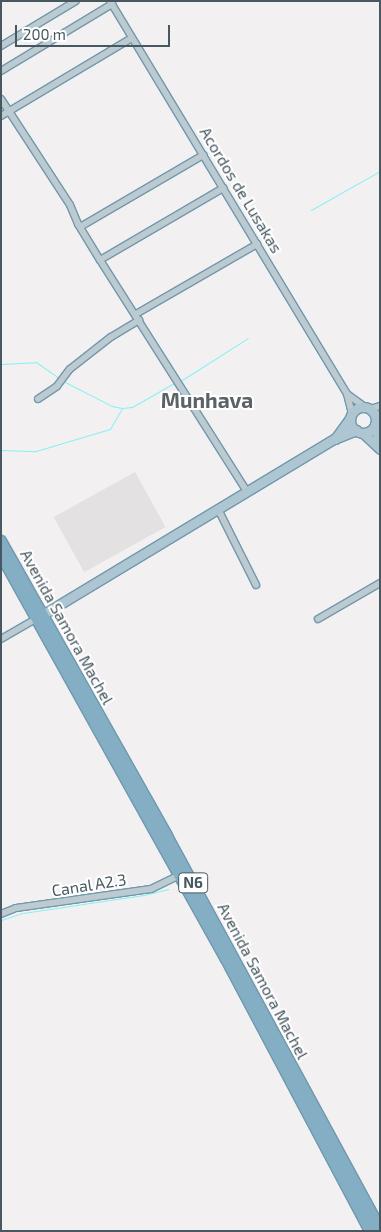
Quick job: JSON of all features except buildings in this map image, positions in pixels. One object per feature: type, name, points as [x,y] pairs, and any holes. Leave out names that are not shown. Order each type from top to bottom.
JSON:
[{"type":"highway","name":"Avenida Samora Machel","points":[[1,541],[40,616],[229,948],[380,1228]]},
{"type":"highway","name":"Avenida Samora Machel","points":[[1,555],[40,616],[45,631],[180,876],[370,1231]]},
{"type":"main road","points":[[334,439],[357,409],[367,408],[377,418],[380,444]]},
{"type":"main road","points":[[351,416],[351,423],[359,432],[380,448]]},
{"type":"main road","points":[[40,616],[334,439],[370,430],[377,418]]},
{"type":"street","points":[[1,46],[76,1]]},
{"type":"street","points":[[1,71],[111,3]]},
{"type":"street","name":"Acordos de Lusakas","points":[[111,3],[347,394]]},
{"type":"street","points":[[1,116],[132,38]]},
{"type":"street","points":[[1,99],[70,205],[80,227],[100,260],[247,492]]},
{"type":"street","points":[[80,227],[203,154]]},
{"type":"street","points":[[100,260],[223,188]]},
{"type":"street","points":[[38,398],[53,390],[70,369],[137,317],[257,244]]},
{"type":"street","points":[[347,394],[367,408],[380,406]]},
{"type":"street","points":[[347,394],[351,416]]},
{"type":"street","points":[[218,509],[256,585]]},
{"type":"street","points":[[318,619],[380,583]]},
{"type":"street","points":[[1,639],[40,616]]},
{"type":"street","name":"Canal A2.3","points":[[1,914],[16,908],[151,888],[180,876]]},
{"type":"shaded area","points":[[135,472],[166,527],[84,572],[54,517]]},
{"type":"waterway","points":[[311,210],[380,171]]},
{"type":"waterway","points":[[182,380],[248,338]]},
{"type":"waterway","points":[[1,364],[36,362],[59,378]]},
{"type":"waterway","points":[[65,382],[112,406],[122,408],[132,407],[174,383]]},
{"type":"waterway","points":[[1,450],[36,451],[110,429],[122,408]]},
{"type":"waterway","points":[[1,920],[23,913],[144,895],[168,889]]},
{"type":"district","name":"Munhava","points":[[207,400]]}]
